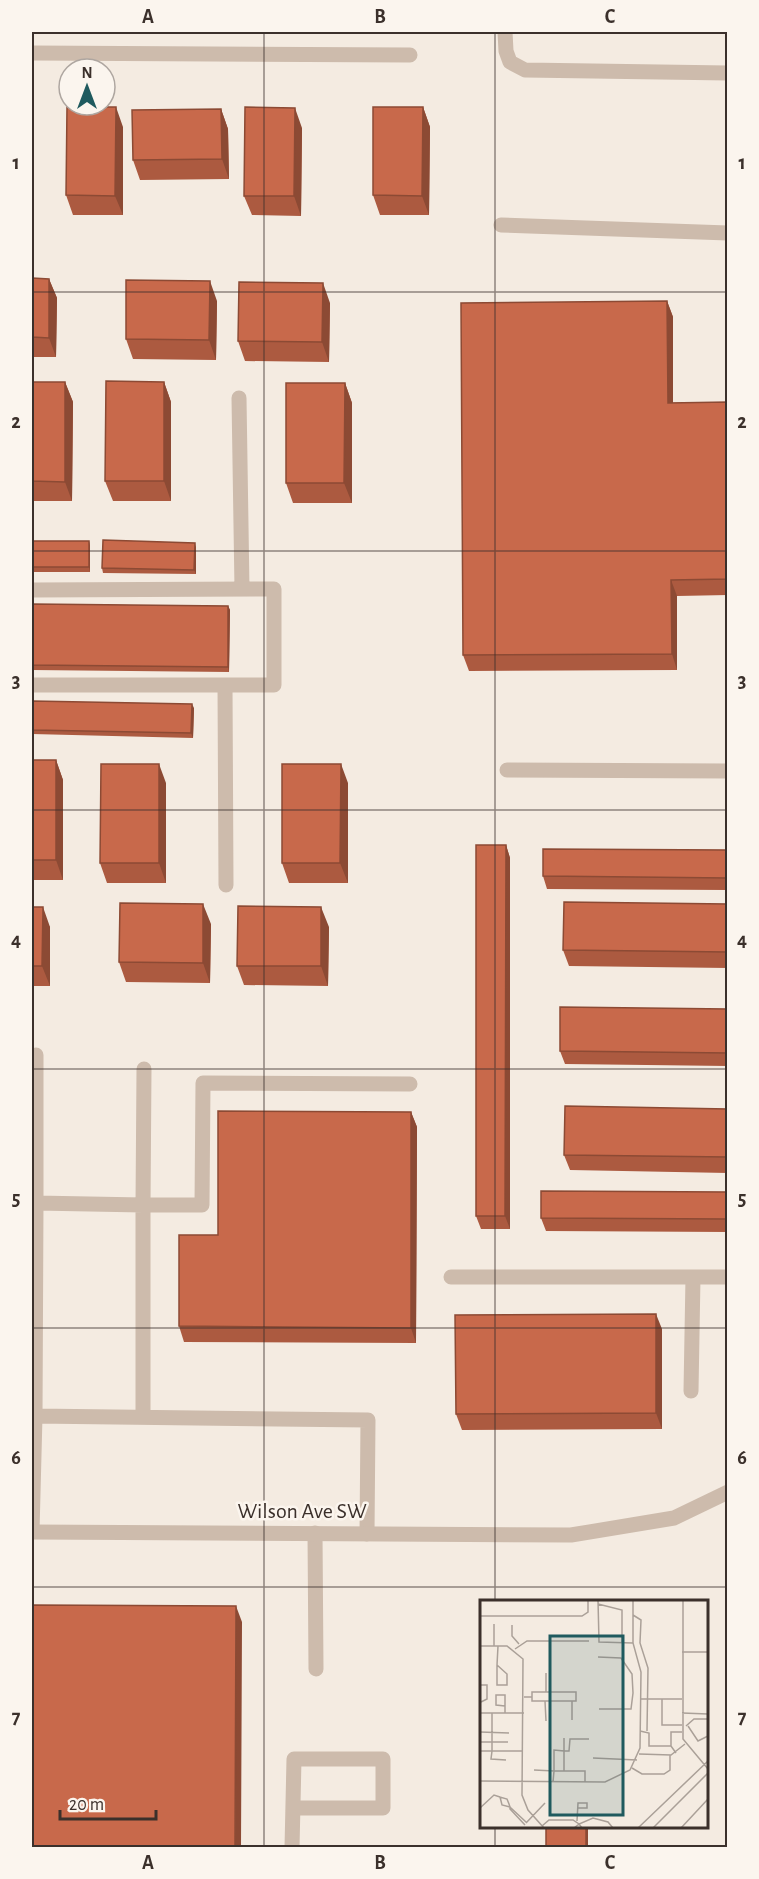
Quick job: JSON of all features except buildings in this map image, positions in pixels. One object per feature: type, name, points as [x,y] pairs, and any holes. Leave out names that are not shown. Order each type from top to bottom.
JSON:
[{"type":"street","points":[[505,32],[506,51],[510,62],[525,70],[728,73]]},
{"type":"street","points":[[32,53],[410,55]]},
{"type":"street","points":[[501,225],[728,232]]},
{"type":"street","points":[[239,398],[242,589]]},
{"type":"street","points":[[32,590],[274,589],[274,685],[32,685]]},
{"type":"street","points":[[225,685],[226,885]]},
{"type":"street","points":[[507,770],[728,771]]},
{"type":"street","points":[[32,1532],[36,1055]]},
{"type":"street","points":[[143,1417],[144,1069]]},
{"type":"street","points":[[36,1203],[202,1205],[203,1083],[410,1084]]},
{"type":"street","points":[[451,1277],[728,1277]]},
{"type":"street","points":[[691,1391],[693,1277]]},
{"type":"street","points":[[33,1416],[368,1420],[367,1534]]},
{"type":"street","name":"Wilson Ave SW","points":[[32,1532],[572,1535],[674,1518],[728,1492]]},
{"type":"street","points":[[315,1533],[316,1669]]},
{"type":"street","points":[[292,1848],[294,1759],[382,1759],[383,1808],[293,1808]]}]
